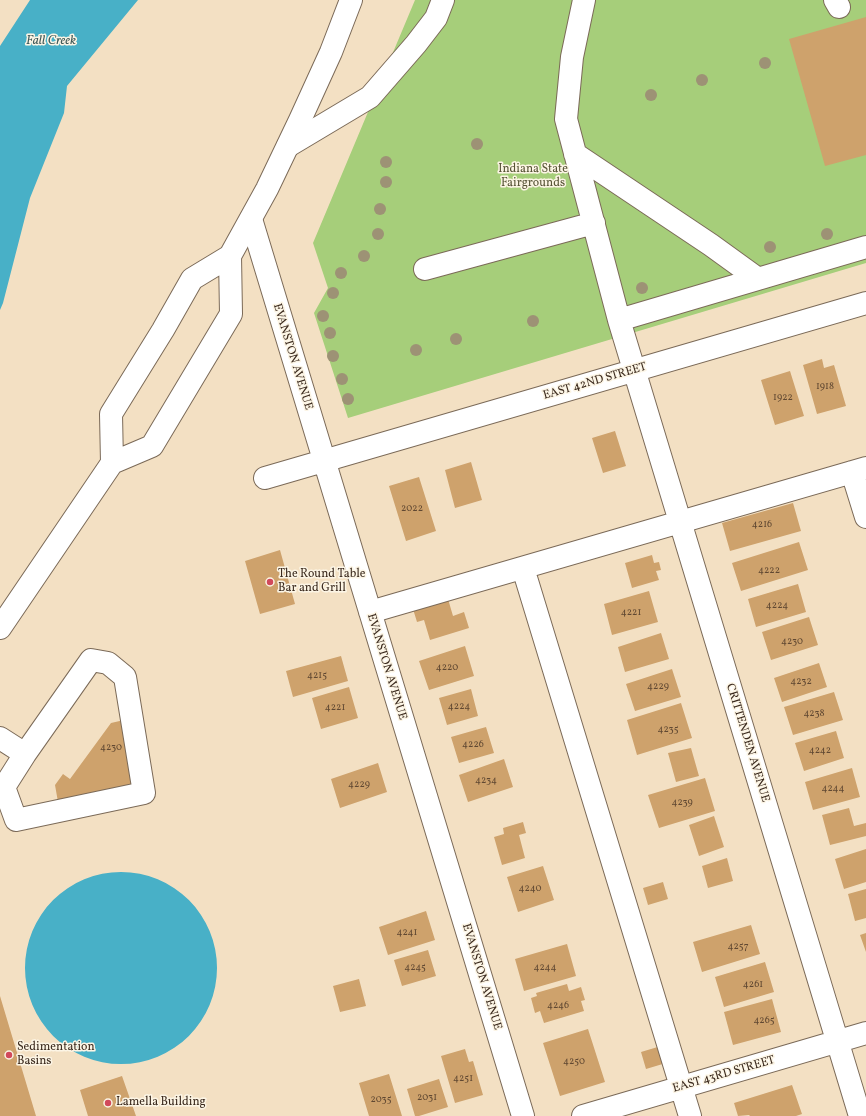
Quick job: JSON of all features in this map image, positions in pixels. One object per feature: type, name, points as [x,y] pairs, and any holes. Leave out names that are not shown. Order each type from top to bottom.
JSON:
[{"type":"street","points":[[112,463],[111,414],[163,330],[192,279],[230,256],[267,189],[288,146],[331,52],[351,0]]},
{"type":"street","points":[[288,146],[370,98],[436,18],[443,0]]},
{"type":"street","name":"CRITTENDEN AVENUE","points":[[584,0],[572,56],[566,119],[619,320],[860,1116]]},
{"type":"street","points":[[575,154],[704,240],[758,279]]},
{"type":"street","name":"EVANSTON AVENUE","points":[[251,219],[523,1116]]},
{"type":"street","points":[[425,269],[594,223]]},
{"type":"street","points":[[619,320],[866,247]]},
{"type":"street","points":[[0,628],[112,463],[152,446],[231,314],[230,256]]},
{"type":"street","name":"EAST 42ND STREET","points":[[265,478],[866,303]]},
{"type":"street","points":[[370,612],[859,470],[866,517]]},
{"type":"street","points":[[523,568],[690,1116]]},
{"type":"street","points":[[91,660],[108,663],[125,677],[144,793],[16,820],[4,787],[25,754],[91,660]]},
{"type":"street","points":[[0,738],[25,754]]},
{"type":"street","name":"EAST 43RD STREET","points":[[582,1116],[866,1033]]},
{"type":"green space","name":"Indiana State Fairgrounds","points":[[415,0],[866,0],[866,263],[348,418],[314,313],[328,288],[313,243]]},
{"type":"water","name":"Fall Creek","points":[[30,0],[138,0],[67,86],[64,113],[30,198],[0,310],[0,46]]},
{"type":"water","points":[[121,872],[149,876],[174,888],[189,900],[201,915],[213,940],[217,968],[213,996],[201,1021],[189,1036],[174,1048],[149,1060],[121,1064],[93,1060],[68,1048],[53,1036],[41,1021],[29,996],[25,968],[29,940],[41,915],[53,900],[68,888],[93,876]]},
{"type":"building","points":[[866,17],[866,155],[825,166],[789,39]]},
{"type":"building","points":[[822,359],[824,368],[834,365],[846,406],[817,414],[803,365]]},
{"type":"building","points":[[790,371],[804,416],[775,425],[761,380]]},
{"type":"building","points":[[615,431],[626,466],[603,473],[592,438]]},
{"type":"building","points":[[471,462],[482,500],[455,508],[445,470]]},
{"type":"building","points":[[419,477],[436,531],[406,541],[389,486]]},
{"type":"building","points":[[793,503],[801,531],[730,551],[722,523]]},
{"type":"building","points":[[799,542],[808,570],[741,591],[732,563]]},
{"type":"building","name":"The Round Table Bar and Grill","points":[[280,550],[295,604],[260,614],[245,561]]},
{"type":"building","points":[[652,555],[654,563],[659,562],[661,570],[656,571],[659,580],[632,588],[625,563]]},
{"type":"building","points":[[798,584],[806,612],[756,627],[748,599]]},
{"type":"building","points":[[649,591],[658,622],[612,635],[604,604]]},
{"type":"building","points":[[448,599],[453,616],[464,612],[469,628],[430,640],[424,620],[417,622],[413,609]]},
{"type":"building","points":[[809,617],[818,645],[771,660],[762,632]]},
{"type":"building","points":[[661,633],[669,659],[625,672],[618,647]]},
{"type":"building","points":[[465,646],[474,676],[429,690],[419,661]]},
{"type":"building","points":[[341,656],[348,681],[293,697],[286,671]]},
{"type":"building","points":[[819,663],[827,687],[782,702],[774,678]]},
{"type":"building","points":[[672,669],[681,697],[635,711],[626,684]]},
{"type":"building","points":[[349,687],[358,718],[321,729],[312,698]]},
{"type":"building","points":[[471,689],[478,716],[447,725],[439,698]]},
{"type":"building","points":[[834,692],[843,720],[793,735],[784,707]]},
{"type":"building","points":[[681,703],[692,738],[637,755],[627,720]]},
{"type":"building","points":[[124,720],[136,787],[58,802],[55,785],[63,774],[70,779],[111,723]]},
{"type":"building","points":[[486,727],[494,753],[459,763],[451,737]]},
{"type":"building","points":[[836,731],[844,758],[804,771],[795,743]]},
{"type":"building","points":[[691,748],[699,776],[676,782],[668,753]]},
{"type":"building","points":[[504,759],[513,787],[468,802],[459,775]]},
{"type":"building","points":[[378,763],[387,792],[340,808],[331,779]]},
{"type":"building","points":[[852,768],[860,797],[813,810],[805,782]]},
{"type":"building","points":[[705,778],[715,811],[659,828],[648,795]]},
{"type":"building","points":[[849,808],[854,826],[866,823],[866,836],[830,845],[822,815]]},
{"type":"building","points":[[714,816],[724,847],[699,856],[689,825]]},
{"type":"building","points":[[523,822],[526,833],[519,835],[525,858],[502,865],[494,837],[504,834],[503,828]]},
{"type":"building","points":[[866,849],[866,882],[844,889],[835,859]]},
{"type":"building","points":[[727,858],[733,881],[708,888],[702,866]]},
{"type":"building","points":[[543,866],[554,900],[518,912],[507,877]]},
{"type":"building","points":[[663,882],[668,899],[648,905],[643,888]]},
{"type":"building","points":[[866,889],[866,918],[855,921],[848,894]]},
{"type":"building","points":[[426,911],[435,940],[388,955],[379,927]]},
{"type":"building","points":[[751,925],[760,954],[702,972],[693,942]]},
{"type":"building","points":[[866,933],[866,952],[860,935]]},
{"type":"building","points":[[567,944],[576,976],[524,991],[515,959]]},
{"type":"building","points":[[428,950],[436,976],[402,986],[394,960]]},
{"type":"building","points":[[765,962],[774,992],[724,1007],[715,977]]},
{"type":"building","points":[[359,979],[366,1006],[340,1012],[333,986]]},
{"type":"building","points":[[567,984],[569,991],[581,987],[585,1000],[581,1001],[584,1011],[544,1023],[540,1011],[535,1013],[531,998],[537,996],[536,993]]},
{"type":"building","name":"Sedimentation Basins","points":[[0,996],[36,1116],[0,1116]]},
{"type":"building","points":[[772,999],[781,1032],[733,1045],[724,1012]]},
{"type":"building","points":[[588,1029],[605,1082],[560,1096],[543,1043]]},
{"type":"building","points":[[661,1046],[666,1063],[646,1069],[641,1052]]},
{"type":"building","points":[[465,1049],[469,1062],[473,1061],[483,1095],[455,1103],[441,1056]]},
{"type":"building","points":[[389,1074],[402,1116],[369,1116],[359,1083]]},
{"type":"building","name":"Lamella Building","points":[[122,1076],[136,1116],[88,1116],[80,1090]]},
{"type":"building","points":[[439,1079],[448,1107],[415,1116],[407,1089]]},
{"type":"building","points":[[792,1085],[802,1114],[796,1116],[738,1116],[734,1103]]},
{"type":"place","name":"The Round Table Bar and Grill","points":[[270,582]]},
{"type":"place","name":"Sedimentation Basins","points":[[9,1055]]},
{"type":"place","name":"Lamella Building","points":[[108,1103]]}]
